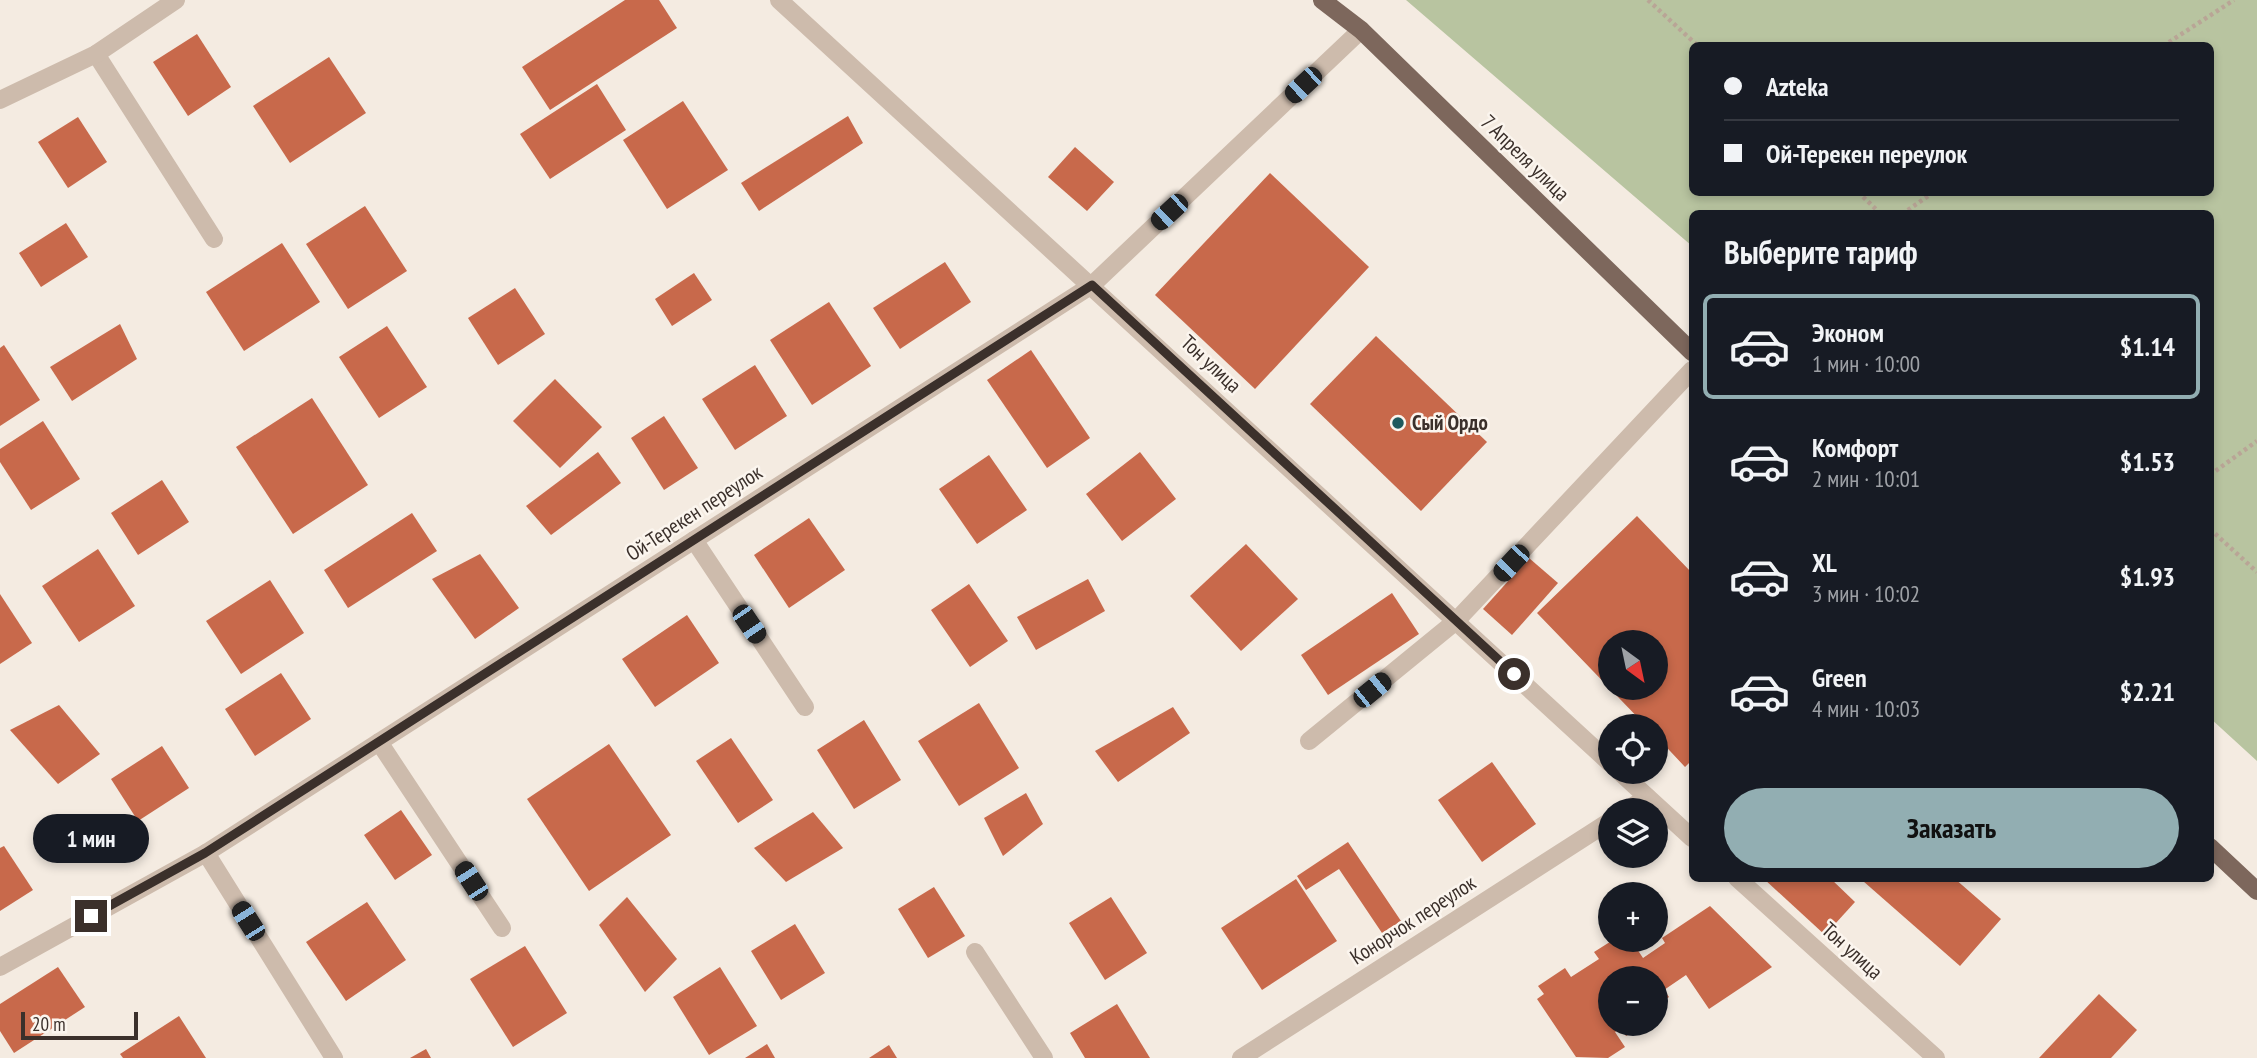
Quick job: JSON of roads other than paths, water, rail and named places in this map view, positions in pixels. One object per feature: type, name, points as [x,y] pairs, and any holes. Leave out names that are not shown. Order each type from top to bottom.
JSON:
[{"type":"main road","name":"7 Апреля улица","points":[[1322,0],[1361,30],[1689,349]]},
{"type":"main road","points":[[2214,851],[2257,891]]},
{"type":"street","points":[[0,100],[96,54],[176,0]]},
{"type":"street","name":"Тон улица","points":[[779,0],[1598,752]]},
{"type":"street","name":"Ой-Терекен переулок","points":[[0,967],[205,853],[1092,285],[1361,30]]},
{"type":"street","points":[[96,54],[214,239]]},
{"type":"street","points":[[1309,741],[1456,621],[1689,373]]},
{"type":"street","points":[[694,540],[804,706]]},
{"type":"street","points":[[379,742],[502,928]]},
{"type":"street","points":[[1632,784],[1689,835]]},
{"type":"street","name":"Конорчок переулок","points":[[1241,1058],[1598,829]]},
{"type":"street","points":[[205,853],[334,1058]]},
{"type":"street","name":"Тон улица","points":[[1741,882],[1936,1058]]},
{"type":"street","points":[[975,952],[1044,1058]]},
{"type":"place","name":"Сый Ордо","points":[[1398,423]]}]
